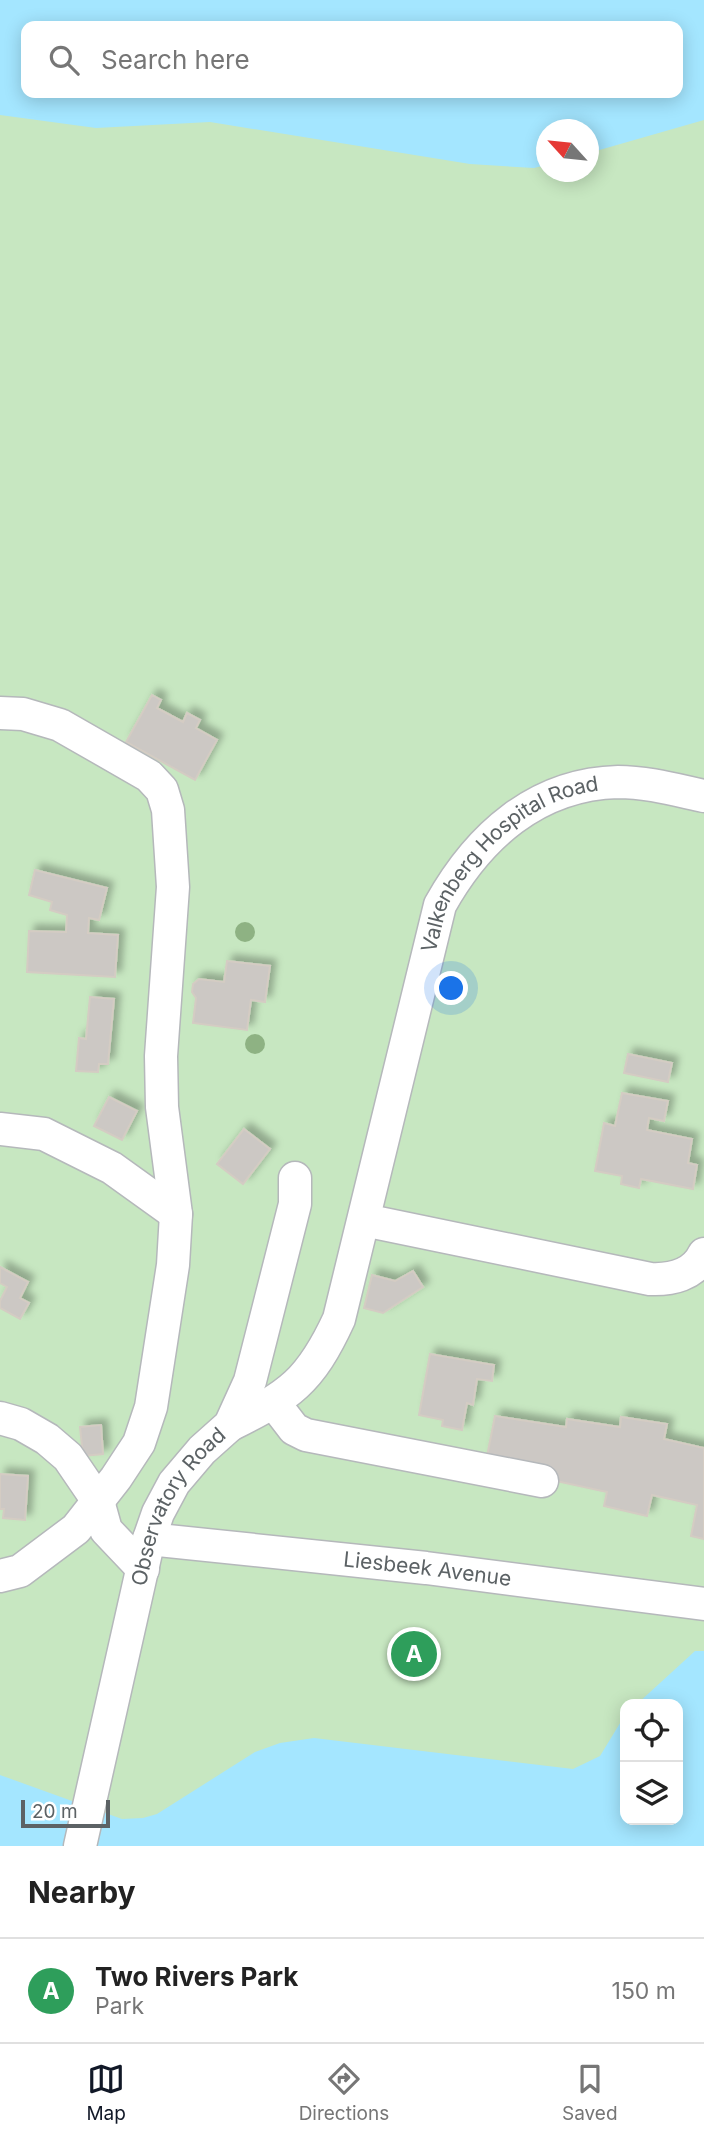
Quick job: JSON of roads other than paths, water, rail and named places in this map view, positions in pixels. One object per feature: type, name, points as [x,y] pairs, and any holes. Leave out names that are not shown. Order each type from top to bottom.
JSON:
[{"type":"street","points":[[0,713],[23,714],[60,725],[149,776],[162,790],[168,810],[173,887],[160,1056],[162,1107],[176,1214],[173,1265],[151,1407],[139,1443],[76,1529],[20,1571],[0,1576]]},
{"type":"street","name":"Valkenberg Hospital Road","points":[[230,1425],[274,1403],[293,1389],[313,1367],[339,1319],[440,905],[472,856],[499,828],[526,809],[553,796],[590,785],[620,782],[704,796]]},
{"type":"street","points":[[0,1129],[44,1134],[112,1168],[176,1214]]},
{"type":"street","name":"Observatory Road","points":[[80,1846],[146,1554],[158,1513],[174,1483],[201,1450],[230,1425],[250,1381],[295,1204],[295,1178]]},
{"type":"street","points":[[364,1220],[650,1279],[669,1279],[688,1272],[704,1254]]},
{"type":"street","points":[[274,1403],[294,1429],[306,1435],[542,1481]]},
{"type":"street","points":[[0,1418],[21,1424],[47,1439],[68,1458],[98,1502],[106,1530],[146,1554]]},
{"type":"street","name":"Liesbeek Avenue","points":[[146,1554],[426,1568],[704,1604]]},
{"type":"water","points":[[0,0],[704,0],[704,120],[599,150],[599,119],[536,119],[534,168],[470,164],[210,122],[96,128],[0,115]]},
{"type":"water","points":[[695,1651],[704,1651],[704,1846],[0,1846],[0,1775],[122,1819],[143,1818],[157,1814],[255,1752],[280,1743],[314,1738],[573,1769],[600,1756],[620,1723],[620,1825],[683,1825],[683,1699],[642,1699]]},
{"type":"place","name":"Two Rivers Park","points":[[414,1654]]}]
